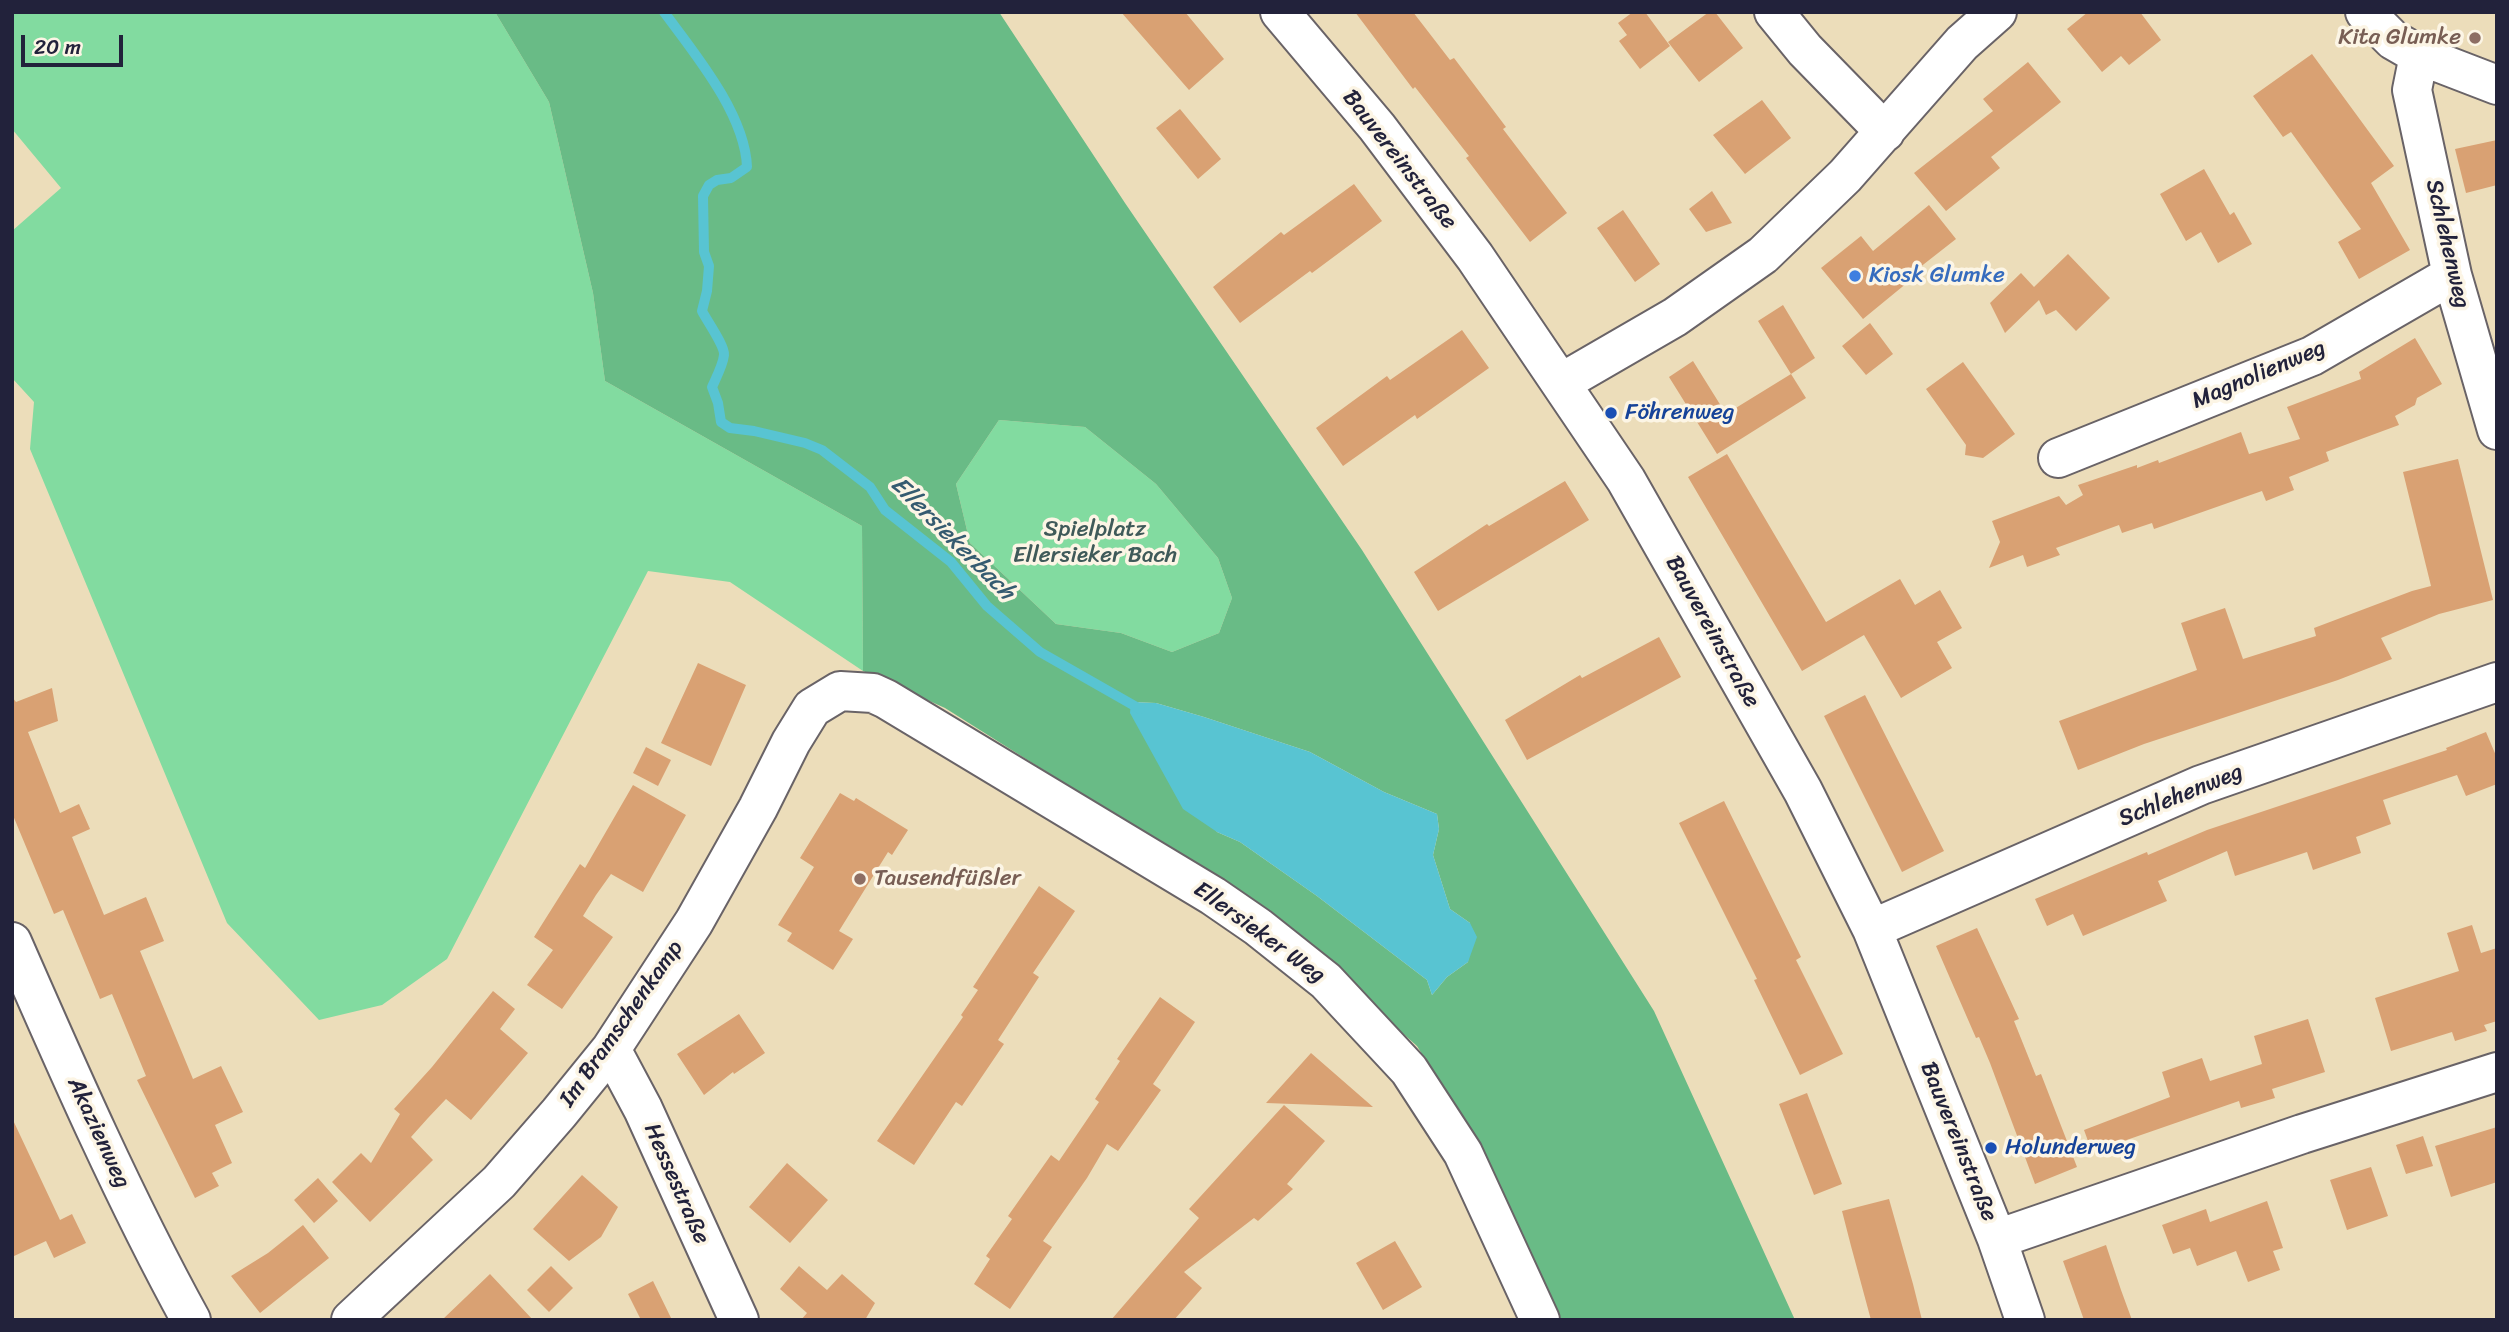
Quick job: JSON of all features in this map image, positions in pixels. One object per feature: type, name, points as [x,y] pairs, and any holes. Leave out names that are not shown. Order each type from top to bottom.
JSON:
[{"type":"street","name":"Bauvereinstraße","points":[[1280,12],[1377,127],[1450,224],[1626,480],[1803,791],[1872,929],[1997,1239],[2025,1320]]},
{"type":"street","points":[[1774,12],[1812,58],[1885,132]]},
{"type":"street","points":[[1560,383],[1675,317],[1763,255],[1845,176],[1962,43],[1997,12]]},
{"type":"street","points":[[2365,12],[2393,40],[2419,55],[2497,85]]},
{"type":"street","name":"Schlehenweg","points":[[2419,55],[2412,90],[2452,275],[2497,430]]},
{"type":"street","name":"Magnolienweg","points":[[2058,458],[2312,356],[2452,275]]},
{"type":"street","name":"Schlehenweg","points":[[1872,929],[2202,785],[2497,682]]},
{"type":"street","name":"Im Bramschenkamp","points":[[351,1320],[499,1182],[611,1049],[694,922],[812,708],[840,691]]},
{"type":"street","name":"Ellersieker Weg","points":[[840,691],[873,693],[886,699],[1213,897],[1258,927],[1326,981],[1409,1070],[1446,1123],[1463,1153],[1541,1320]]},
{"type":"street","name":"Akazienweg","points":[[12,942],[121,1183],[191,1320]]},
{"type":"street","name":"Hessestraße","points":[[611,1049],[643,1109],[739,1320]]},
{"type":"street","points":[[1997,1239],[2302,1134],[2497,1072]]},
{"type":"green space","points":[[12,12],[495,12],[549,102],[593,293],[605,381],[862,526],[863,671],[730,582],[648,571],[447,959],[382,1005],[319,1020],[227,923],[30,449],[34,402],[12,378],[12,231],[61,188],[12,129]]},
{"type":"green space","points":[[495,12],[999,12],[1125,203],[1362,550],[1654,1011],[1795,1320],[1553,1320],[1462,1119],[1417,1046],[1261,907],[945,708],[863,671],[862,526],[605,381],[593,293],[549,102]],"holes":[[[999,420],[1085,427],[1156,484],[1218,558],[1232,598],[1219,633],[1172,652],[1121,633],[1056,624],[970,543],[956,484]],[[1131,702],[1156,703],[1310,752],[1384,792],[1437,814],[1439,829],[1433,855],[1450,909],[1470,923],[1468,962],[1447,977],[1432,995],[1427,980],[1317,896],[1240,842],[1217,832]]]},
{"type":"green space","name":"Spielplatz Ellersieker Bach","points":[[999,420],[1085,427],[1156,484],[1218,558],[1232,598],[1219,633],[1172,652],[1121,633],[1056,624],[970,543],[956,484]]},
{"type":"water","points":[[1131,702],[1156,703],[1310,752],[1384,792],[1437,814],[1439,829],[1433,855],[1450,909],[1470,923],[1477,937],[1468,962],[1447,977],[1432,995],[1427,980],[1317,896],[1240,842],[1217,832],[1183,809],[1130,713]]},
{"type":"building","points":[[1121,12],[1185,12],[1224,59],[1189,90]]},
{"type":"building","points":[[1355,12],[1413,12],[1450,60],[1454,58],[1506,127],[1503,129],[1567,213],[1530,242],[1466,158],[1469,156],[1415,87],[1413,89]]},
{"type":"building","points":[[1633,12],[1645,12],[1670,46],[1640,69],[1619,41],[1627,35],[1618,23]]},
{"type":"building","points":[[1709,12],[1715,12],[1743,48],[1699,82],[1668,42]]},
{"type":"building","points":[[2088,12],[2140,12],[2161,40],[2129,65],[2121,56],[2102,72],[2067,29]]},
{"type":"building","points":[[2312,54],[2394,166],[2371,183],[2410,250],[2359,279],[2338,242],[2361,229],[2291,132],[2283,137],[2253,96]]},
{"type":"building","points":[[2028,62],[2061,102],[1991,157],[2000,168],[1946,211],[1914,173],[1993,111],[1983,99]]},
{"type":"building","points":[[1762,100],[1791,138],[1745,174],[1713,135]]},
{"type":"building","points":[[1180,109],[1221,159],[1198,179],[1156,128]]},
{"type":"building","points":[[2497,140],[2497,185],[2466,193],[2455,149]]},
{"type":"building","points":[[2204,169],[2230,215],[2234,212],[2252,244],[2218,263],[2201,232],[2186,241],[2160,194]]},
{"type":"building","points":[[1354,184],[1382,221],[1240,323],[1213,287],[1281,232],[1284,235]]},
{"type":"building","points":[[1712,191],[1732,223],[1706,232],[1689,209]]},
{"type":"building","points":[[1929,205],[1956,239],[1910,275],[1913,278],[1863,319],[1821,268],[1861,236],[1873,251]]},
{"type":"building","points":[[1623,210],[1660,264],[1635,282],[1597,228]]},
{"type":"building","points":[[2068,254],[2110,298],[2076,331],[2056,310],[2046,315],[2039,300],[2005,333],[1990,303],[2021,273],[2034,287]]},
{"type":"building","points":[[1783,305],[1815,358],[1791,374],[1758,321]]},
{"type":"building","points":[[1870,323],[1893,354],[1866,375],[1842,346]]},
{"type":"building","points":[[1462,330],[1489,368],[1417,419],[1415,415],[1343,466],[1316,428],[1387,376],[1390,380]]},
{"type":"building","points":[[2415,338],[2442,384],[2417,398],[2415,405],[2395,416],[2399,425],[2326,452],[2329,461],[2289,477],[2294,490],[2266,501],[2262,491],[2154,529],[2152,523],[2122,533],[2119,525],[2056,548],[2060,555],[2027,567],[2023,555],[1989,568],[2000,542],[1992,521],[2059,496],[2066,505],[2083,495],[2078,485],[2137,465],[2137,468],[2158,460],[2159,463],[2241,432],[2249,454],[2300,439],[2287,407],[2361,379],[2359,372]]},
{"type":"building","points":[[1693,361],[1726,414],[1791,374],[1806,398],[1717,454],[1669,377]]},
{"type":"building","points":[[1963,362],[2015,434],[1983,458],[1965,455],[1966,445],[1926,389]]},
{"type":"building","points":[[1727,454],[1826,622],[1900,579],[1915,605],[1940,590],[1962,628],[1937,642],[1952,668],[1901,698],[1864,635],[1802,671],[1688,477]]},
{"type":"building","points":[[2458,459],[2493,600],[2439,614],[2381,638],[2392,659],[2338,680],[2144,744],[2078,770],[2059,721],[2197,670],[2181,623],[2225,608],[2243,659],[2316,636],[2314,628],[2431,586],[2403,472]]},
{"type":"building","points":[[1565,481],[1589,520],[1438,611],[1414,572],[1487,524],[1489,526]]},
{"type":"building","points":[[1659,637],[1681,677],[1527,760],[1505,720],[1580,675],[1582,678]]},
{"type":"building","points":[[698,663],[746,685],[711,766],[661,743]]},
{"type":"building","points":[[52,688],[58,721],[28,732],[60,813],[79,804],[90,829],[72,837],[104,915],[146,897],[164,941],[140,951],[193,1079],[221,1066],[243,1112],[215,1125],[232,1163],[212,1173],[219,1186],[195,1198],[137,1080],[146,1076],[112,994],[100,999],[63,910],[54,914],[12,813],[12,697],[16,702]]},
{"type":"building","points":[[1865,695],[1944,851],[1902,872],[1824,716]]},
{"type":"building","points":[[2486,732],[2497,758],[2497,784],[2466,796],[2457,775],[2383,800],[2391,824],[2356,837],[2361,853],[2313,870],[2307,852],[2235,876],[2227,851],[2158,881],[2167,901],[2083,936],[2073,914],[2047,926],[2035,899],[2147,852],[2148,855],[2207,830],[2447,750],[2446,748]]},
{"type":"building","points":[[646,747],[671,760],[658,786],[633,773]]},
{"type":"building","points":[[633,785],[686,815],[643,892],[611,874],[596,895],[583,916],[613,937],[562,1009],[527,985],[553,950],[534,937],[580,864],[585,868]]},
{"type":"building","points":[[840,793],[854,801],[856,798],[908,830],[892,855],[888,852],[839,931],[853,939],[833,970],[787,941],[792,933],[778,925],[814,867],[800,858]]},
{"type":"building","points":[[1724,801],[1801,957],[1796,960],[1843,1054],[1800,1075],[1754,980],[1757,979],[1679,823]]},
{"type":"building","points":[[1039,886],[1075,911],[1033,973],[1039,977],[998,1040],[1004,1044],[962,1106],[956,1102],[914,1165],[877,1141],[963,1017],[961,1015],[978,990],[973,987]]},
{"type":"building","points":[[2472,925],[2481,953],[2497,948],[2497,1021],[2484,1025],[2487,1031],[2455,1041],[2452,1032],[2391,1051],[2375,998],[2459,971],[2447,933]]},
{"type":"building","points":[[1977,928],[2019,1019],[2014,1021],[2036,1076],[2041,1074],[2077,1167],[2035,1184],[1990,1063],[1979,1037],[1976,1038],[1936,946]]},
{"type":"building","points":[[493,991],[515,1009],[500,1029],[528,1053],[471,1120],[446,1099],[428,1118],[411,1137],[433,1160],[370,1222],[332,1182],[361,1153],[371,1163],[400,1114],[394,1109],[432,1067]]},
{"type":"building","points":[[1160,997],[1195,1022],[1153,1084],[1161,1090],[1118,1151],[1107,1144],[1043,1241],[1052,1247],[1010,1309],[974,1284],[990,1259],[986,1256],[1012,1219],[1008,1216],[1051,1155],[1059,1161],[1099,1102],[1095,1099],[1120,1061],[1117,1059]]},
{"type":"building","points":[[739,1014],[765,1053],[734,1074],[733,1072],[704,1095],[677,1054]]},
{"type":"building","points":[[2308,1019],[2325,1072],[2272,1089],[2275,1098],[2241,1108],[2239,1101],[2092,1152],[2084,1130],[2170,1097],[2162,1072],[2202,1058],[2210,1081],[2262,1064],[2254,1036]]},
{"type":"building","points":[[1311,1053],[1373,1107],[1266,1103]]},
{"type":"building","points":[[1807,1093],[1842,1184],[1814,1195],[1779,1104]]},
{"type":"building","points":[[1284,1105],[1325,1141],[1287,1184],[1293,1189],[1258,1221],[1254,1218],[1184,1272],[1202,1288],[1174,1320],[1111,1320],[1199,1218],[1189,1209]]},
{"type":"building","points":[[12,1118],[60,1220],[72,1214],[86,1243],[54,1258],[46,1241],[12,1257]]},
{"type":"building","points":[[2497,1127],[2497,1182],[2451,1197],[2435,1146]]},
{"type":"building","points":[[2423,1136],[2433,1166],[2406,1174],[2396,1145]]},
{"type":"building","points":[[787,1163],[828,1200],[790,1243],[749,1207]]},
{"type":"building","points":[[2371,1167],[2388,1216],[2347,1230],[2330,1180]]},
{"type":"building","points":[[582,1175],[618,1207],[601,1237],[569,1261],[533,1229]]},
{"type":"building","points":[[318,1178],[338,1201],[314,1223],[294,1200]]},
{"type":"building","points":[[1889,1199],[1922,1320],[1871,1320],[1842,1211]]},
{"type":"building","points":[[2267,1201],[2283,1248],[2273,1251],[2280,1270],[2248,1282],[2236,1251],[2197,1266],[2190,1248],[2173,1254],[2162,1225],[2206,1209],[2210,1222]]},
{"type":"building","points":[[303,1225],[329,1258],[260,1313],[231,1276],[268,1253]]},
{"type":"building","points":[[1395,1241],[1422,1287],[1383,1310],[1356,1263]]},
{"type":"building","points":[[2106,1245],[2132,1320],[2084,1320],[2063,1261]]},
{"type":"building","points":[[551,1266],[573,1288],[549,1312],[527,1290]]},
{"type":"building","points":[[799,1266],[827,1290],[842,1274],[875,1303],[865,1320],[801,1320],[807,1313],[780,1289]]},
{"type":"building","points":[[490,1274],[533,1320],[442,1320]]},
{"type":"building","points":[[653,1281],[672,1320],[641,1320],[628,1294]]},
{"type":"waterway","name":"Ellersiekerbach","points":[[664,12],[728,106],[738,126],[747,167],[731,178],[717,180],[709,185],[703,196],[704,252],[709,266],[702,311],[724,351],[712,387],[721,422],[730,428],[805,443],[822,450],[870,487],[885,510],[951,562],[987,606],[1040,652],[1140,709]]},
{"type":"place","name":"Kita Glumke","points":[[2475,38]]},
{"type":"place","name":"Kiosk Glumke","points":[[1855,276]]},
{"type":"place","name":"Föhrenweg","points":[[1611,413]]},
{"type":"place","name":"Tausendfüßler","points":[[860,879]]},
{"type":"place","name":"Holunderweg","points":[[1991,1148]]}]
